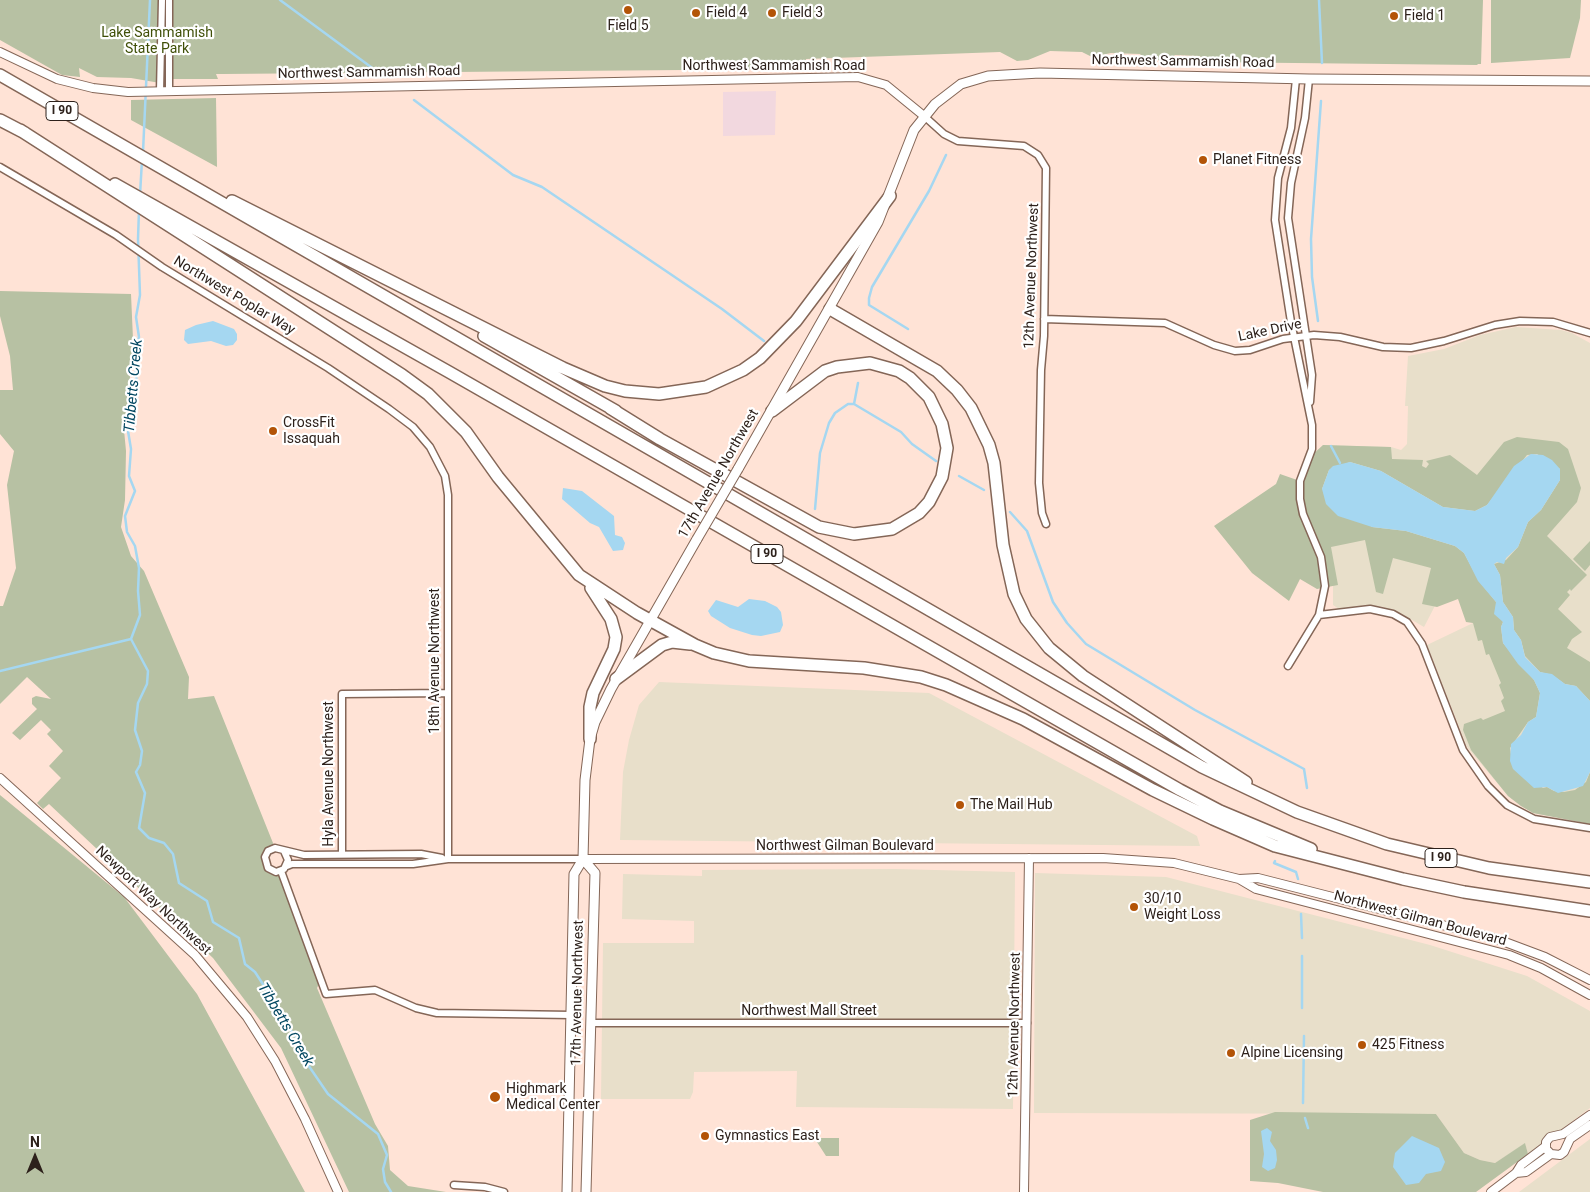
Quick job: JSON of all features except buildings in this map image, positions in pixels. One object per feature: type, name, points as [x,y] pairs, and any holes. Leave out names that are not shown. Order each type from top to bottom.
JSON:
[{"type":"highway","name":"I 90","points":[[0,75],[1202,767],[1297,812],[1370,839],[1440,858],[1489,868],[1590,882]]},
{"type":"highway","points":[[0,120],[20,130],[131,197],[326,324],[428,394],[466,432],[564,559],[589,584],[611,619],[616,637],[614,649],[593,693],[590,707],[590,740]]},
{"type":"highway","points":[[147,160],[252,210],[563,368],[605,386],[638,393],[666,394],[686,392],[712,384],[743,370],[775,345],[890,196]]},
{"type":"highway","name":"I 90","points":[[145,206],[458,376],[1180,790],[1220,811],[1290,841],[1403,879],[1510,900],[1590,911]]},
{"type":"highway","points":[[359,266],[819,527],[854,534],[892,529],[919,513],[929,502],[942,477],[947,448],[946,436],[936,408],[920,387],[900,372],[877,364],[854,363],[825,371],[772,411]]},
{"type":"highway","points":[[830,309],[937,371],[957,390],[971,408],[989,445],[994,463],[1003,545],[1014,594],[1026,619],[1049,648],[1083,676],[1188,746],[1297,812]]},
{"type":"highway","points":[[589,584],[695,645],[714,652],[749,661],[864,668],[921,677],[946,684],[1024,719],[1153,790],[1275,846],[1403,879]]},
{"type":"highway","points":[[616,680],[662,645],[672,642],[695,645]]},
{"type":"main road","name":"Northwest Sammamish Road","points":[[924,116],[949,92],[961,84],[988,76],[1040,73],[1296,79],[1590,81]]},
{"type":"main road","name":"17th Avenue Northwest","points":[[567,1192],[574,874],[583,859],[585,780],[590,740],[599,714],[616,680],[772,411],[878,222],[890,196],[910,139],[924,116]]},
{"type":"main road","name":"17th Avenue Northwest","points":[[583,859],[595,873],[586,1192]]},
{"type":"street","points":[[156,91],[162,0]]},
{"type":"street","points":[[168,91],[169,0]]},
{"type":"street","name":"Northwest Sammamish Road","points":[[0,52],[30,68],[68,82],[101,89],[138,92],[858,77],[886,85],[924,116]]},
{"type":"street","points":[[1296,79],[1291,128],[1278,178],[1275,214],[1294,336],[1302,378],[1310,406]]},
{"type":"street","points":[[1288,666],[1319,615],[1324,593],[1324,573],[1300,499],[1300,482],[1312,449],[1310,406],[1312,375],[1290,241],[1288,214],[1291,183],[1305,118],[1309,79]]},
{"type":"street","name":"12th Avenue Northwest","points":[[924,116],[950,138],[965,142],[1020,145],[1030,148],[1044,163],[1047,175],[1039,483],[1042,513],[1046,524]]},
{"type":"street","name":"Northwest Poplar Way","points":[[0,167],[135,247],[389,409],[423,438],[440,464]]},
{"type":"street","name":"Lake Drive","points":[[1044,319],[1165,323],[1214,346],[1235,351],[1250,350],[1294,336],[1306,335],[1340,337],[1375,346],[1402,349],[1437,343],[1495,324],[1512,322],[1553,322],[1590,333]]},
{"type":"street","name":"18th Avenue Northwest","points":[[440,464],[446,481],[448,502],[448,859]]},
{"type":"street","points":[[1319,615],[1356,609],[1376,610],[1394,614],[1410,626],[1425,650],[1461,745],[1475,770],[1488,786],[1507,804],[1534,820],[1590,828]]},
{"type":"street","name":"Hyla Avenue Northwest","points":[[342,854],[342,694],[448,693]]},
{"type":"street","name":"Newport Way Northwest","points":[[0,778],[195,955],[247,1016],[276,1060],[338,1192]]},
{"type":"street","points":[[278,848],[288,856],[286,866],[281,871],[273,871],[268,868],[265,857],[271,849],[278,848]]},
{"type":"street","name":"Northwest Gilman Boulevard","points":[[284,851],[304,855],[422,854],[448,859]]},
{"type":"street","name":"12th Avenue Northwest","points":[[1024,1192],[1030,858]]},
{"type":"street","name":"Northwest Gilman Boulevard","points":[[286,866],[292,864],[413,864],[448,859],[1119,858],[1164,862],[1239,879],[1258,878],[1497,939],[1545,957],[1590,980]]},
{"type":"street","points":[[281,871],[326,994],[374,990],[416,1008],[437,1013],[572,1015]]},
{"type":"street","name":"Northwest Gilman Boulevard","points":[[1239,879],[1256,890],[1509,955],[1541,968],[1590,995]]},
{"type":"street","name":"Northwest Mall Street","points":[[591,1024],[1027,1024]]},
{"type":"street","points":[[1491,1192],[1546,1146],[1550,1137],[1560,1135],[1590,1115]]},
{"type":"street","points":[[1516,1173],[1526,1172],[1551,1154],[1557,1155],[1562,1153],[1570,1139],[1590,1125]]},
{"type":"street","points":[[1560,1135],[1565,1139],[1566,1145]]},
{"type":"street","points":[[1546,1146],[1551,1154]]},
{"type":"street","points":[[454,1185],[485,1187],[504,1192]]},
{"type":"shaded area","points":[[776,91],[775,135],[723,136],[723,92]]},
{"type":"shaded area","points":[[1516,327],[1561,330],[1572,333],[1590,343],[1590,824],[1533,813],[1521,806],[1508,796],[1467,747],[1427,645],[1473,623],[1467,597],[1438,600],[1424,627],[1400,613],[1383,607],[1368,605],[1339,609],[1333,605],[1333,573],[1311,481],[1323,445],[1391,447],[1401,450],[1407,444],[1408,406],[1405,406],[1408,356],[1444,349],[1480,335]]},
{"type":"shaded area","points":[[659,682],[929,693],[1197,836],[1200,846],[620,840],[623,772],[629,740],[639,705]]},
{"type":"shaded area","points":[[895,869],[1015,872],[1013,1109],[796,1107],[797,1071],[694,1072],[693,1092],[690,1099],[601,1099],[603,943],[694,943],[694,921],[622,919],[623,874],[702,876],[702,870]]},
{"type":"shaded area","points":[[1035,873],[1166,877],[1430,945],[1527,976],[1590,1011],[1590,1108],[1528,1154],[1525,1144],[1495,1163],[1480,1160],[1464,1153],[1436,1114],[1034,1113]]},
{"type":"shaded area","points":[[1590,1139],[1590,1192],[1519,1192]]},
{"type":"green space","name":"Lake Sammamish State Park","points":[[0,0],[1483,0],[1481,64],[1478,65],[1203,62],[1200,56],[1175,55],[1164,64],[1154,57],[1145,60],[1140,54],[1111,53],[1092,57],[1082,52],[1050,51],[1028,60],[1017,61],[1000,52],[806,59],[805,63],[798,69],[216,74],[218,79],[171,79],[169,82],[160,83],[131,78],[97,77],[79,68],[80,77],[62,75],[0,40]]},
{"type":"green space","points":[[1491,0],[1581,0],[1580,18],[1570,58],[1491,63]]},
{"type":"green space","name":"Lake Sammamish State Park","points":[[216,98],[217,167],[131,120],[131,100]]},
{"type":"green space","points":[[0,291],[131,294],[133,339],[124,430],[126,451],[125,500],[121,527],[131,556],[144,571],[189,677],[188,699],[214,696],[275,848],[271,849],[265,864],[278,871],[321,979],[317,988],[375,1124],[388,1146],[390,1170],[408,1186],[446,1192],[349,1192],[281,1048],[213,958],[49,804],[43,809],[37,803],[61,778],[49,766],[63,751],[47,734],[51,730],[41,720],[20,740],[12,733],[37,709],[32,704],[32,698],[36,696],[51,699],[27,677],[0,704],[0,606],[3,606],[16,568],[7,485],[14,451],[0,434],[0,390],[13,390],[10,356],[0,316]]},
{"type":"green space","points":[[1517,437],[1559,442],[1568,449],[1581,488],[1577,502],[1547,536],[1587,575],[1571,591],[1570,589],[1567,592],[1570,595],[1558,609],[1582,632],[1572,639],[1567,648],[1590,662],[1590,701],[1576,686],[1565,684],[1552,675],[1540,672],[1525,656],[1521,640],[1514,630],[1513,617],[1503,602],[1500,575],[1494,564],[1506,560],[1518,547],[1528,522],[1541,510],[1560,480],[1560,469],[1537,454],[1527,455],[1487,505],[1475,511],[1443,507],[1381,471],[1350,462],[1329,470],[1322,489],[1372,527],[1406,531],[1455,546],[1464,553],[1479,581],[1496,602],[1496,609],[1503,622],[1501,627],[1503,643],[1534,680],[1540,693],[1536,717],[1528,722],[1510,748],[1513,768],[1543,788],[1547,787],[1554,791],[1564,792],[1575,790],[1586,782],[1590,772],[1590,824],[1533,813],[1521,806],[1508,796],[1471,750],[1463,730],[1464,724],[1481,718],[1483,720],[1505,711],[1501,701],[1504,698],[1499,685],[1501,683],[1489,654],[1486,655],[1482,640],[1478,641],[1473,623],[1466,622],[1458,599],[1437,607],[1422,604],[1431,568],[1393,558],[1383,594],[1376,592],[1365,540],[1331,547],[1338,585],[1317,589],[1300,579],[1289,601],[1252,573],[1214,526],[1276,484],[1280,474],[1300,481],[1310,457],[1323,445],[1391,447],[1392,459],[1423,460],[1422,466],[1426,468],[1429,464],[1426,461],[1450,455],[1477,475],[1504,442]]},
{"type":"green space","points":[[1590,541],[1590,565],[1585,571],[1573,559]]},
{"type":"green space","points":[[0,795],[124,897],[197,994],[305,1192],[0,1192]]},
{"type":"green space","points":[[1275,1112],[1436,1114],[1464,1153],[1480,1160],[1495,1163],[1525,1143],[1528,1154],[1476,1192],[1323,1192],[1278,1183],[1250,1181],[1250,1120]]},
{"type":"green space","points":[[817,1138],[839,1138],[839,1156],[826,1156],[817,1142]]},
{"type":"water","points":[[213,321],[234,329],[237,334],[237,340],[233,345],[226,346],[211,341],[188,344],[184,340],[185,330]]},
{"type":"water","points":[[1531,454],[1543,455],[1552,460],[1560,469],[1560,480],[1541,510],[1528,522],[1518,547],[1506,558],[1504,564],[1497,562],[1494,564],[1500,575],[1503,602],[1513,617],[1514,630],[1521,640],[1525,657],[1540,672],[1552,674],[1565,684],[1576,686],[1590,701],[1590,772],[1583,786],[1558,793],[1547,787],[1534,788],[1513,769],[1510,761],[1511,744],[1521,735],[1528,722],[1536,717],[1540,693],[1534,680],[1518,664],[1503,643],[1501,627],[1503,622],[1494,614],[1496,602],[1478,581],[1464,553],[1455,546],[1406,531],[1372,527],[1338,516],[1326,504],[1322,489],[1329,470],[1333,466],[1350,462],[1381,471],[1443,507],[1475,511],[1487,505],[1514,466]]},
{"type":"water","points":[[563,488],[582,491],[614,516],[615,535],[622,537],[625,543],[623,550],[613,551],[599,527],[590,523],[562,499]]},
{"type":"water","points":[[749,599],[765,601],[777,607],[781,612],[783,625],[780,632],[761,636],[752,635],[730,628],[711,616],[708,611],[716,600],[738,607]]},
{"type":"water","points":[[1267,1128],[1272,1132],[1270,1141],[1276,1150],[1277,1160],[1275,1168],[1268,1171],[1262,1167],[1264,1154],[1261,1131]]},
{"type":"water","points":[[1412,1136],[1439,1148],[1445,1162],[1441,1171],[1426,1174],[1419,1183],[1406,1185],[1393,1167],[1395,1153]]},
{"type":"waterway","name":"Tibbetts Creek","points":[[143,152],[150,0]]},
{"type":"waterway","points":[[280,0],[375,70]]},
{"type":"waterway","points":[[1319,0],[1322,63]]},
{"type":"waterway","points":[[414,100],[513,175],[542,187],[722,309],[764,341]]},
{"type":"waterway","points":[[1318,321],[1312,277],[1311,239],[1321,101]]},
{"type":"waterway","points":[[908,329],[869,305],[869,298],[872,287],[929,191],[946,155]]},
{"type":"waterway","name":"Tibbetts Creek","points":[[140,195],[142,160]]},
{"type":"waterway","name":"Tibbetts Creek","points":[[139,210],[140,295],[136,317],[139,337],[134,357],[137,386],[128,431],[131,449],[129,476],[135,491],[125,516],[127,532],[135,546],[139,568],[140,615],[131,639],[148,671],[147,684],[138,703],[135,730],[142,751],[140,765],[136,772],[145,793],[139,828],[149,838],[164,843],[173,854],[179,883],[207,901],[213,922],[239,938],[245,964],[255,972],[268,992],[280,1016],[296,1037],[304,1059],[328,1094],[378,1134],[387,1155],[383,1169],[385,1182],[391,1192]]},
{"type":"waterway","points":[[854,404],[858,383]]},
{"type":"waterway","points":[[815,509],[820,453],[829,423],[835,413],[848,404],[854,404],[901,432],[912,444],[936,461]]},
{"type":"waterway","points":[[1331,446],[1340,463]]},
{"type":"waterway","points":[[959,476],[984,490]]},
{"type":"waterway","points":[[1010,512],[1027,531],[1053,602],[1067,623],[1086,644],[1195,710],[1304,769],[1307,788]]},
{"type":"waterway","points":[[0,671],[131,639]]},
{"type":"waterway","points":[[1275,861],[1274,863],[1296,872],[1298,879]]},
{"type":"waterway","points":[[1301,914],[1302,938]]},
{"type":"waterway","points":[[1302,956],[1302,1008]]},
{"type":"waterway","points":[[1303,1103],[1304,1036]]},
{"type":"waterway","points":[[1305,1118],[1308,1128]]},
{"type":"place","name":"Field 5","points":[[628,10]]},
{"type":"place","name":"Field 4","points":[[696,13]]},
{"type":"place","name":"Field 3","points":[[772,13]]},
{"type":"place","name":"Field 1","points":[[1394,16]]},
{"type":"place","name":"Planet Fitness","points":[[1203,160]]},
{"type":"place","name":"CrossFit Issaquah","points":[[273,431]]},
{"type":"place","name":"The Mail Hub","points":[[960,805]]},
{"type":"place","name":"30/10 Weight Loss","points":[[1134,907]]},
{"type":"place","name":"425 Fitness","points":[[1362,1045]]},
{"type":"place","name":"Alpine Licensing","points":[[1231,1053]]},
{"type":"place","name":"Highmark Medical Center","points":[[495,1097]]},
{"type":"place","name":"Gymnastics East","points":[[705,1136]]}]
